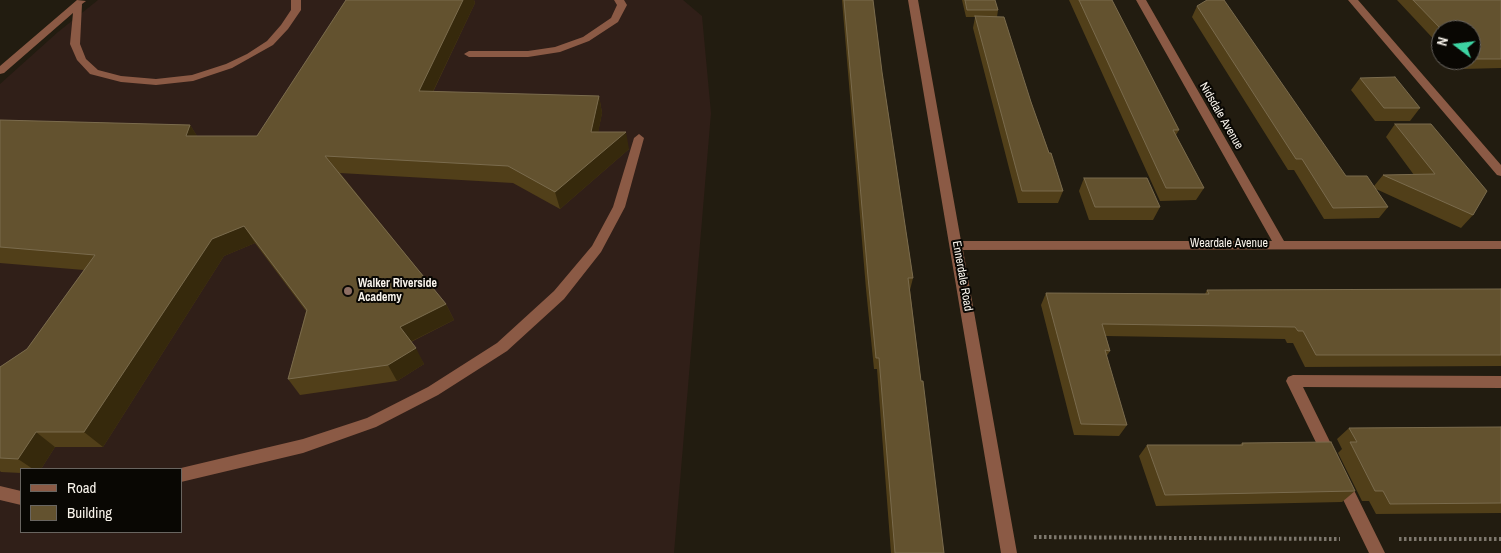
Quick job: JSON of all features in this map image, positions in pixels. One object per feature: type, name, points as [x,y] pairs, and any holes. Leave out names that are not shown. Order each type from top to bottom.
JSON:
[{"type":"street","points":[[80,1],[75,44],[82,60],[94,72],[121,79],[156,82],[193,78],[229,66],[250,56],[270,43],[285,28],[296,10],[296,0]]},
{"type":"street","points":[[469,54],[528,54],[557,50],[586,38],[615,20],[622,5],[619,0]]},
{"type":"street","name":"Ennerdale Road","points":[[913,0],[1009,553]]},
{"type":"street","name":"Nidsdale Avenue","points":[[1141,0],[1280,244]]},
{"type":"street","points":[[1353,0],[1501,172]]},
{"type":"street","points":[[0,71],[80,1]]},
{"type":"street","points":[[182,475],[303,446],[371,423],[433,391],[502,347],[559,296],[597,249],[619,207],[639,138]]},
{"type":"street","name":"Weardale Avenue","points":[[957,246],[1501,245]]},
{"type":"street","points":[[1377,553],[1293,381],[1501,382]]},
{"type":"street","points":[[0,493],[20,498]]},
{"type":"path","points":[[1006,537],[1501,539]]},
{"type":"shaded area","name":"Walker Riverside Academy","points":[[98,0],[683,0],[702,16],[711,113],[674,553],[0,553],[0,84],[58,32]]},
{"type":"building","points":[[346,0],[463,0],[419,91],[599,96],[591,132],[626,132],[555,192],[508,166],[325,156],[446,304],[400,327],[416,348],[388,365],[288,379],[307,310],[244,226],[212,239],[84,432],[36,432],[18,459],[0,458],[0,367],[27,349],[95,255],[0,247],[0,120],[190,125],[186,136],[257,136]]},
{"type":"building","points":[[844,0],[873,0],[913,278],[908,278],[921,381],[923,381],[944,553],[895,553],[879,358],[876,358],[868,277]]},
{"type":"building","points":[[965,0],[995,0],[998,10],[967,10]]},
{"type":"building","points":[[1079,0],[1112,0],[1179,130],[1173,130],[1204,188],[1166,188]]},
{"type":"building","points":[[1207,0],[1224,0],[1346,176],[1367,176],[1388,207],[1333,208],[1302,159],[1296,159],[1197,6]]},
{"type":"building","points":[[1413,0],[1501,0],[1501,59],[1481,59],[1481,20],[1432,20]]},
{"type":"building","points":[[975,16],[1004,17],[1031,102],[1049,153],[1051,153],[1063,191],[1022,191]]},
{"type":"building","points":[[1395,77],[1420,108],[1384,108],[1360,78]]},
{"type":"building","points":[[1395,124],[1431,124],[1487,191],[1473,215],[1383,175],[1435,174]]},
{"type":"building","points":[[1084,178],[1147,178],[1160,207],[1095,207]]},
{"type":"building","points":[[1501,289],[1501,355],[1316,355],[1303,331],[1298,331],[1295,327],[1102,324],[1110,351],[1105,350],[1127,425],[1081,424],[1046,293],[1209,294],[1207,290]]},
{"type":"building","points":[[1501,427],[1501,503],[1390,504],[1383,491],[1375,491],[1350,442],[1357,442],[1349,428]]},
{"type":"building","points":[[1331,442],[1355,491],[1165,495],[1147,445],[1243,445],[1242,443]]},
{"type":"place","name":"Walker Riverside Academy","points":[[348,291]]}]
